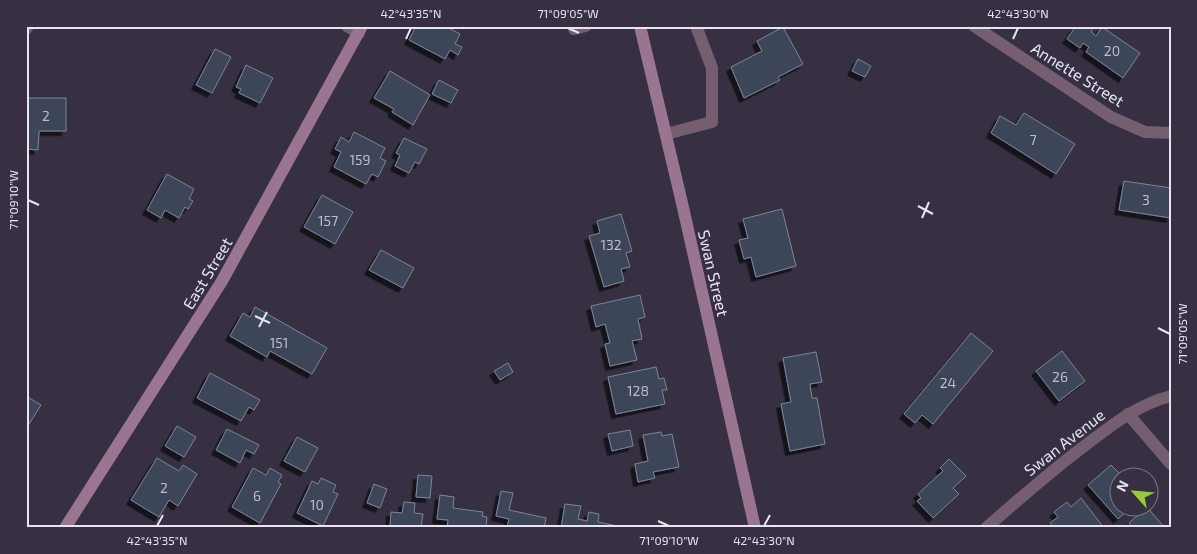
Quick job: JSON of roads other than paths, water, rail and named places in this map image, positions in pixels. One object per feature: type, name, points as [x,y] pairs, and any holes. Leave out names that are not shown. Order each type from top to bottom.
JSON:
[{"type":"main road","name":"Swan Street","points":[[640,26],[754,528]]},
{"type":"main road","name":"East Street","points":[[65,528],[222,281],[361,30]]},
{"type":"street","points":[[348,26],[361,30]]},
{"type":"street","points":[[666,134],[712,122],[712,68],[696,26]]},
{"type":"street","name":"Annette Street","points":[[974,26],[1112,117],[1145,132],[1171,133]]},
{"type":"street","name":"Swan Avenue","points":[[986,528],[1057,467],[1128,414],[1171,396]]},
{"type":"street","points":[[1128,414],[1171,464]]}]
